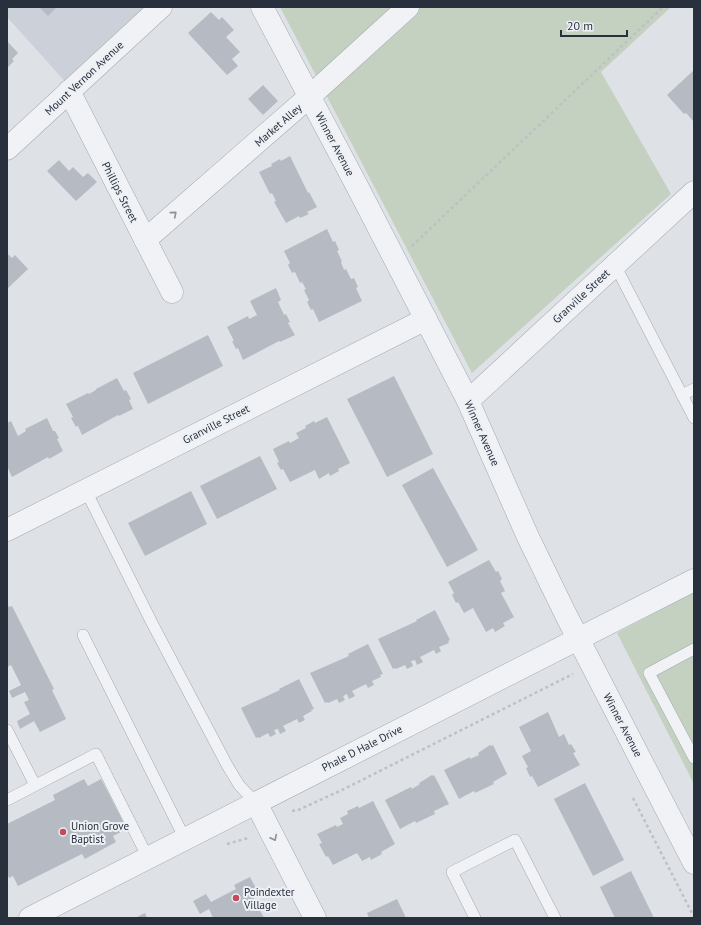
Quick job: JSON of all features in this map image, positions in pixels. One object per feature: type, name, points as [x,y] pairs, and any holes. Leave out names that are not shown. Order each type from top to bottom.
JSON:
[{"type":"street","name":"Mount Vernon Avenue","points":[[7,149],[161,7]]},
{"type":"street","name":"Winner Avenue","points":[[262,7],[468,401],[528,537],[591,665],[694,863]]},
{"type":"street","name":"Market Alley","points":[[145,240],[309,97],[408,7]]},
{"type":"street","name":"Phillips Street","points":[[69,91],[172,292]]},
{"type":"street","name":"Granville Street","points":[[468,401],[694,192]]},
{"type":"street","name":"Granville Street","points":[[7,530],[426,319]]},
{"type":"street","name":"Phale D Hale Drive","points":[[30,918],[694,580]]},
{"type":"street","points":[[256,803],[315,918]]},
{"type":"lane","points":[[615,265],[694,418]]},
{"type":"lane","points":[[682,395],[694,389]]},
{"type":"lane","points":[[85,490],[148,616],[227,765],[239,784],[256,803]]},
{"type":"lane","points":[[83,635],[185,839]]},
{"type":"lane","points":[[694,649],[649,673],[694,758]]},
{"type":"lane","points":[[7,730],[35,785]]},
{"type":"lane","points":[[7,800],[96,754],[148,858]]},
{"type":"lane","points":[[475,918],[452,872],[515,840],[555,918]]},
{"type":"path","points":[[396,261],[663,7]]},
{"type":"path","points":[[288,811],[298,810],[340,791],[591,665]]},
{"type":"shaded area","points":[[7,7],[159,7],[71,88],[7,17]]},
{"type":"green space","points":[[280,7],[671,7],[601,72],[671,194],[472,373]]},
{"type":"green space","points":[[694,592],[694,784],[617,633]]},
{"type":"building","points":[[39,7],[57,7],[48,16]]},
{"type":"building","points":[[211,12],[219,20],[222,17],[234,30],[226,37],[240,52],[232,59],[238,66],[227,75],[188,33]]},
{"type":"building","points":[[7,41],[18,53],[12,59],[14,61],[7,68]]},
{"type":"building","points":[[694,70],[694,122],[686,113],[684,114],[667,95]]},
{"type":"building","points":[[263,85],[278,101],[263,115],[248,99]]},
{"type":"building","points":[[290,156],[308,193],[309,192],[317,207],[307,212],[309,214],[300,218],[299,216],[286,223],[274,202],[276,201],[272,193],[270,194],[259,172],[272,166],[271,164],[280,159],[281,161]]},
{"type":"building","points":[[59,160],[69,171],[73,167],[83,177],[88,173],[97,182],[76,201],[47,171]]},
{"type":"building","points":[[327,229],[333,242],[335,241],[339,250],[337,251],[342,261],[344,270],[346,269],[351,279],[354,278],[358,287],[356,288],[362,301],[319,322],[313,309],[311,310],[307,302],[309,300],[304,290],[306,289],[302,282],[300,283],[295,272],[292,273],[288,265],[290,263],[284,251]]},
{"type":"building","points":[[7,253],[12,258],[15,255],[28,269],[7,289]]},
{"type":"building","points":[[276,288],[281,300],[278,302],[284,315],[286,314],[290,322],[288,323],[295,335],[280,342],[279,341],[243,360],[238,348],[236,349],[232,341],[234,341],[227,327],[248,316],[249,319],[257,315],[250,301]]},
{"type":"building","points":[[208,335],[223,366],[148,404],[133,373]]},
{"type":"building","points":[[394,376],[433,454],[387,477],[347,399]]},
{"type":"building","points":[[117,378],[124,391],[126,390],[131,399],[129,400],[133,409],[119,416],[118,415],[82,435],[78,426],[76,427],[71,418],[73,417],[66,404],[88,393],[89,394]]},
{"type":"building","points":[[327,417],[350,463],[338,469],[339,471],[330,476],[329,473],[319,479],[315,470],[290,482],[283,469],[281,470],[277,463],[279,462],[273,449],[299,438],[296,433],[306,428],[305,426],[314,421],[315,423]]},
{"type":"building","points":[[47,418],[53,431],[55,431],[59,438],[57,439],[63,451],[49,459],[48,457],[12,477],[7,466],[7,423],[11,421],[18,436],[26,431],[25,429]]},
{"type":"building","points":[[260,456],[277,489],[217,519],[200,486]]},
{"type":"building","points":[[433,468],[478,550],[447,567],[402,485]]},
{"type":"building","points":[[191,491],[207,524],[145,556],[128,523]]},
{"type":"building","points":[[489,560],[496,572],[498,571],[502,579],[500,581],[505,591],[501,593],[514,617],[503,623],[505,626],[495,632],[493,628],[486,632],[473,608],[464,613],[458,602],[456,603],[452,595],[454,593],[448,582]]},
{"type":"building","points":[[7,603],[9,607],[12,606],[54,689],[52,690],[66,719],[40,732],[34,721],[20,729],[17,721],[30,714],[24,702],[29,700],[25,692],[12,698],[9,691],[21,685],[11,665],[7,667]]},
{"type":"building","points":[[435,610],[450,640],[448,641],[449,643],[439,647],[441,651],[436,654],[434,650],[420,657],[423,662],[417,665],[415,660],[411,661],[413,666],[407,669],[405,665],[393,669],[378,639],[417,621],[416,620]]},
{"type":"building","points":[[368,644],[383,674],[380,675],[381,677],[372,681],[374,685],[368,688],[366,684],[352,691],[355,696],[349,699],[347,694],[343,696],[345,700],[339,703],[337,699],[325,703],[310,673],[349,656],[348,654]]},
{"type":"building","points":[[299,679],[314,709],[303,716],[305,720],[299,723],[297,719],[283,726],[286,731],[280,734],[278,729],[274,730],[276,734],[270,737],[268,733],[256,738],[241,708],[280,690],[279,689]]},
{"type":"building","points":[[548,712],[559,737],[564,734],[569,745],[571,744],[576,752],[573,753],[580,765],[538,787],[532,776],[530,777],[526,768],[528,767],[522,756],[531,751],[519,727]]},
{"type":"building","points":[[490,745],[493,745],[507,774],[493,782],[494,784],[475,793],[474,791],[459,799],[444,770],[470,757],[470,759],[479,755],[478,753]]},
{"type":"building","points":[[434,775],[449,804],[434,811],[435,814],[416,823],[415,821],[400,829],[385,800],[411,787],[412,789]]},
{"type":"building","name":"Union Grove Baptist","points":[[84,779],[88,786],[101,779],[127,829],[113,836],[116,842],[85,859],[82,854],[18,886],[13,876],[9,878],[7,873],[7,824],[55,800],[53,795]]},
{"type":"building","points":[[585,783],[624,860],[593,876],[554,799]]},
{"type":"building","points":[[373,801],[395,844],[371,860],[370,857],[362,861],[357,853],[333,865],[328,856],[326,857],[319,844],[322,843],[317,834],[336,825],[337,827],[343,824],[340,818],[348,814],[347,811],[358,806],[359,808]]},
{"type":"building","points":[[631,871],[654,918],[615,918],[600,887]]},
{"type":"building","name":"Poindexter Village","points":[[250,877],[258,892],[252,895],[264,918],[213,918],[209,909],[200,914],[193,901],[206,894],[211,902],[236,889],[234,885]]},
{"type":"building","points":[[397,899],[406,918],[369,918],[367,913]]},
{"type":"building","points":[[145,913],[147,918],[135,918]]},
{"type":"place","name":"Union Grove Baptist","points":[[63,832]]},
{"type":"place","name":"Poindexter Village","points":[[236,898]]}]
